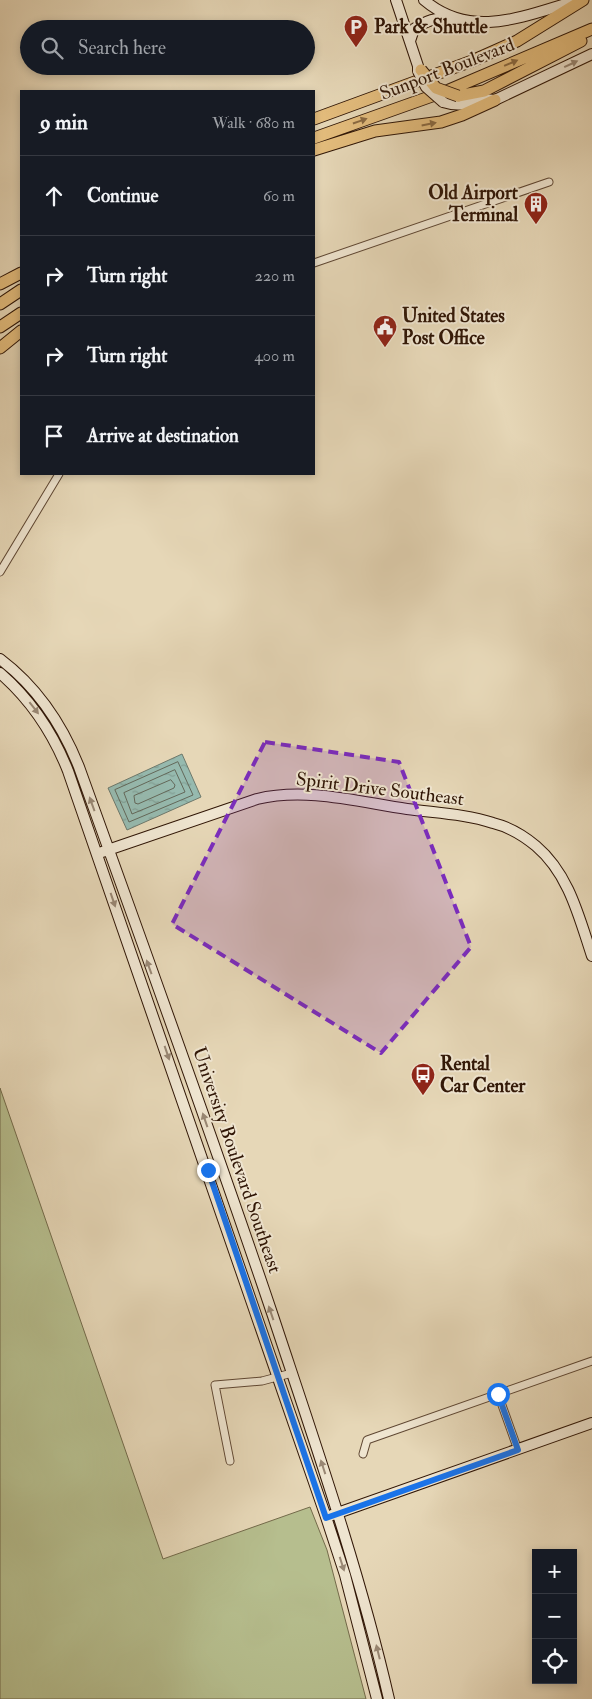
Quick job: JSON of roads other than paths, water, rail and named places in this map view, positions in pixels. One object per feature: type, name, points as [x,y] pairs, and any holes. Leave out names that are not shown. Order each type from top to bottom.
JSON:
[{"type":"main road","points":[[396,0],[426,87],[442,102],[465,105],[490,99],[495,100]]},
{"type":"main road","points":[[424,0],[452,17],[469,23]]},
{"type":"main road","points":[[410,42],[414,29],[432,20],[441,18],[456,23],[501,21],[579,0]]},
{"type":"main road","name":"Sunport Boulevard","points":[[315,119],[472,61],[517,41],[583,0]]},
{"type":"main road","name":"Sunport Boulevard","points":[[315,138],[449,90],[592,29]]},
{"type":"main road","points":[[419,69],[436,88],[458,96],[484,91],[592,35]]},
{"type":"main road","points":[[315,150],[375,131],[419,126],[452,119],[592,54]]},
{"type":"main road","points":[[0,284],[20,274]]},
{"type":"main road","points":[[0,304],[20,291]]},
{"type":"main road","points":[[0,327],[20,314]]},
{"type":"main road","points":[[0,348],[20,332]]},
{"type":"main road","name":"University Boulevard Southeast","points":[[0,659],[39,696],[62,730],[74,754],[292,1373],[362,1592],[389,1699]]},
{"type":"main road","name":"University Boulevard Southeast","points":[[0,673],[30,704],[52,736],[66,765],[345,1575],[377,1699]]},
{"type":"main road","name":"Spirit Drive Southeast","points":[[97,854],[257,798],[281,794],[314,795],[480,819],[516,832],[536,846],[552,862],[569,891],[592,956]]},
{"type":"main road","points":[[326,1518],[592,1423]]},
{"type":"street","points":[[315,263],[549,182]]},
{"type":"street","points":[[0,572],[57,475]]},
{"type":"street","points":[[363,1454],[367,1440],[592,1362]]},
{"type":"street","points":[[230,1461],[215,1385],[278,1377],[292,1373]]},
{"type":"street","points":[[498,1394],[518,1450]]},
{"type":"water","points":[[182,754],[201,797],[127,830],[108,788]]},
{"type":"place","name":"Park & Shuttle","points":[[356,48]]},
{"type":"place","name":"Old Airport Terminal","points":[[536,225]]},
{"type":"place","name":"United States Post Office","points":[[385,348]]},
{"type":"place","name":"Rental Car Center","points":[[423,1096]]}]
